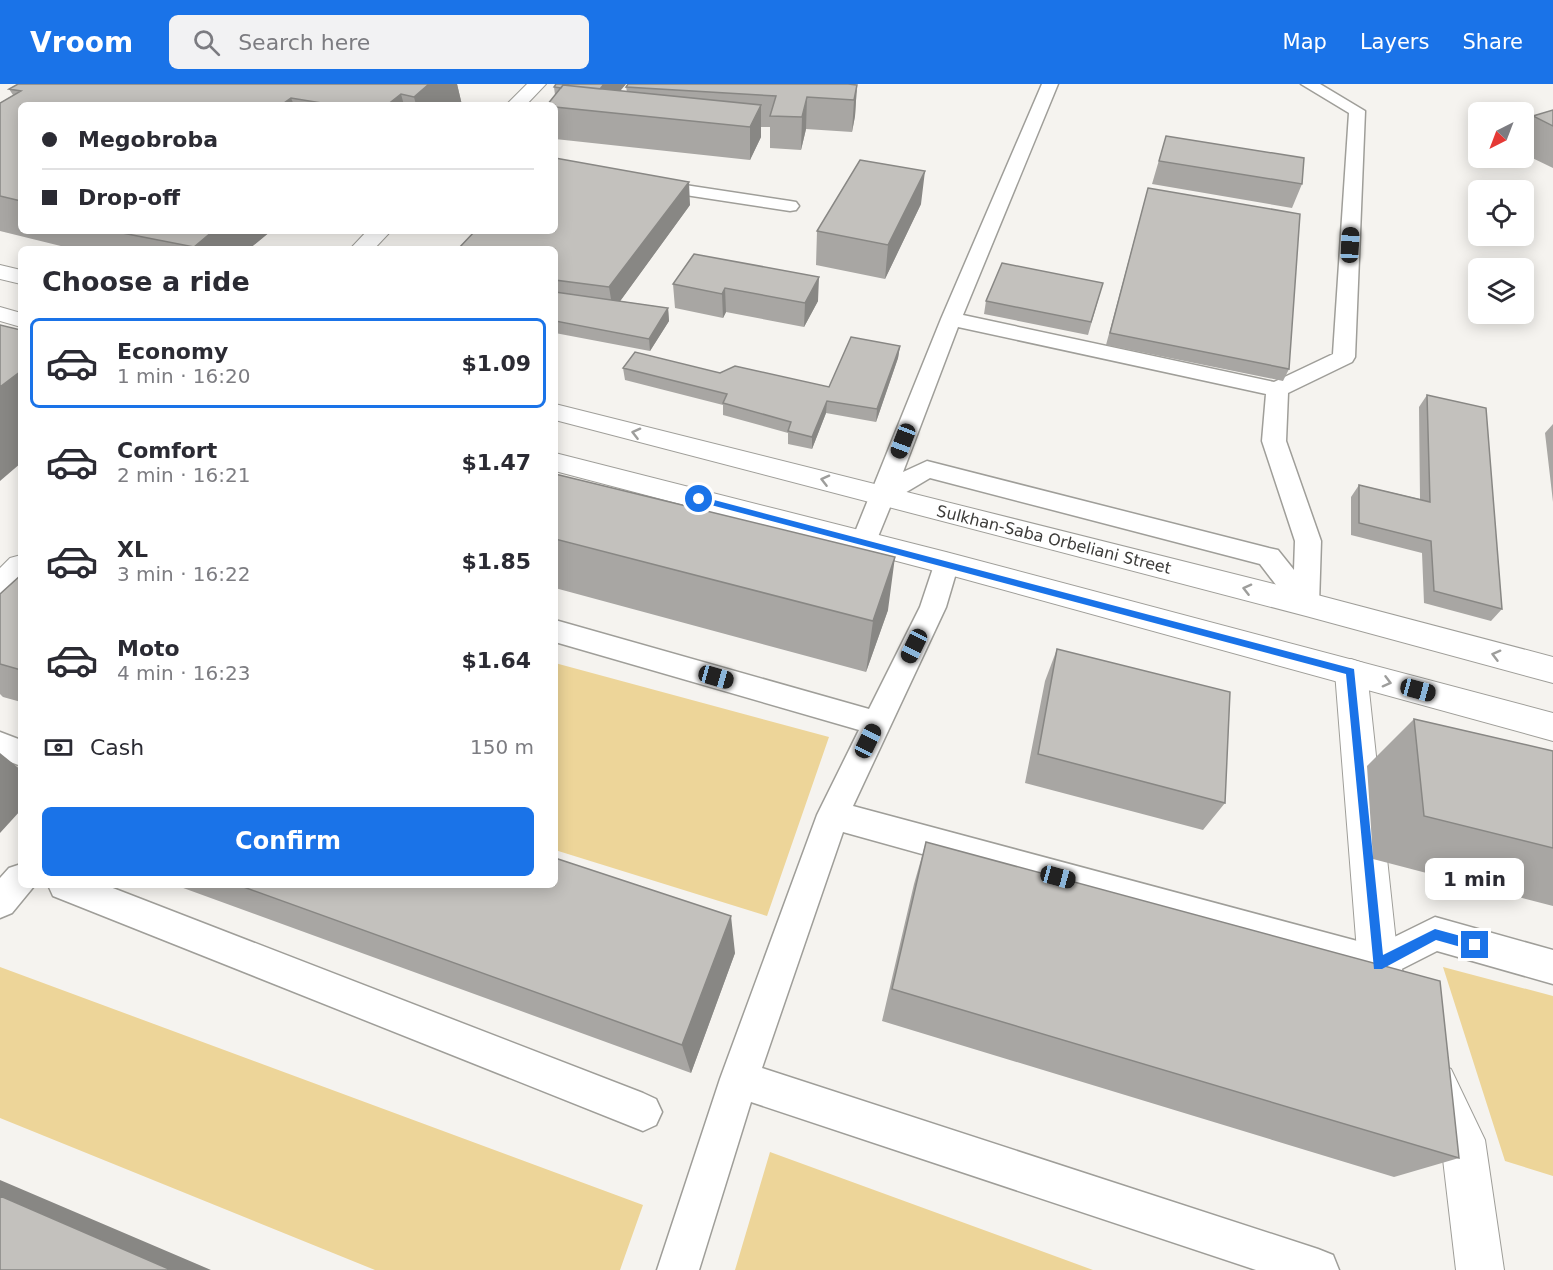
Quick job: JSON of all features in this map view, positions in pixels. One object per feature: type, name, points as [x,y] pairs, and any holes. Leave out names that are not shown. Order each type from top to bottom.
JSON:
[{"type":"street","points":[[518,102],[537,84]]},
{"type":"street","points":[[364,246],[377,234]]},
{"type":"street","points":[[0,272],[18,276]]},
{"type":"street","points":[[0,314],[18,319]]},
{"type":"street","name":"Sulkhan-Saba Orbeliani Street","points":[[558,413],[1306,604],[1553,670]]},
{"type":"street","points":[[558,463],[946,563],[1553,727]]},
{"type":"street","points":[[0,586],[18,569]]},
{"type":"street","points":[[1351,672],[1378,964],[1463,1140],[1480,1270]]},
{"type":"lane","points":[[864,542],[951,319],[1050,84]]},
{"type":"lane","points":[[951,319],[1276,390],[1344,357],[1357,111],[1309,84]]},
{"type":"lane","points":[[637,183],[790,206]]},
{"type":"lane","points":[[1276,390],[1274,441],[1308,541],[1306,604]]},
{"type":"lane","points":[[678,1270],[739,1079],[833,815],[933,607],[946,563]]},
{"type":"lane","points":[[558,632],[877,723]]},
{"type":"lane","points":[[0,745],[18,752]]},
{"type":"lane","points":[[833,815],[1378,964],[1435,934],[1553,967]]},
{"type":"lane","points":[[0,902],[18,882]]},
{"type":"lane","points":[[73,888],[643,1112]]},
{"type":"lane","points":[[739,1079],[1318,1270]]},
{"type":"shaded area","points":[[558,664],[829,737],[767,916],[558,851]]},
{"type":"shaded area","points":[[0,967],[643,1205],[620,1270],[375,1270],[0,1118]]},
{"type":"shaded area","points":[[1443,967],[1553,996],[1553,1176],[1505,1161]]},
{"type":"shaded area","points":[[770,1152],[1093,1270],[735,1270]]},
{"type":"building","points":[[18,84],[429,84],[414,97],[401,94],[391,102],[316,102],[291,98],[285,102],[18,102],[18,200],[0,196],[0,103],[21,91],[9,89]]},
{"type":"building","points":[[556,84],[604,84],[600,89],[563,85],[561,88],[554,87]]},
{"type":"building","points":[[628,84],[857,85],[854,100],[807,97],[802,117],[770,116],[776,96],[626,87]]},
{"type":"building","points":[[563,85],[761,105],[750,127],[558,107],[558,102],[549,102]]},
{"type":"building","points":[[1553,110],[1553,126],[1534,116]]},
{"type":"building","points":[[1166,136],[1304,158],[1302,184],[1159,161]]},
{"type":"building","points":[[558,159],[689,182],[609,287],[558,280],[558,246],[461,246],[472,234],[558,234]]},
{"type":"building","points":[[860,160],[925,171],[888,245],[817,231]]},
{"type":"building","points":[[1148,188],[1300,214],[1289,369],[1110,333]]},
{"type":"building","points":[[127,234],[209,234],[195,246]]},
{"type":"building","points":[[694,254],[819,277],[805,303],[725,288],[722,294],[673,284]]},
{"type":"building","points":[[1002,263],[1103,283],[1091,322],[986,301]]},
{"type":"building","points":[[558,292],[668,308],[649,339],[558,322]]},
{"type":"building","points":[[0,325],[18,329],[18,373],[0,387]]},
{"type":"building","points":[[851,337],[900,346],[877,409],[827,401],[812,437],[788,431],[791,422],[723,403],[727,394],[623,368],[635,352],[720,373],[735,366],[829,387]]},
{"type":"building","points":[[1427,395],[1486,408],[1502,609],[1434,591],[1431,541],[1359,523],[1359,485],[1430,502]]},
{"type":"building","points":[[558,475],[895,557],[873,621],[558,540]]},
{"type":"building","points":[[18,578],[18,669],[0,664],[0,594]]},
{"type":"building","points":[[1057,649],[1230,692],[1225,803],[1038,754]]},
{"type":"building","points":[[1414,719],[1553,751],[1553,848],[1424,816]]},
{"type":"building","points":[[926,842],[1440,981],[1459,1158],[892,989]]},
{"type":"building","points":[[558,859],[731,916],[682,1045],[246,888],[558,888]]},
{"type":"building","points":[[0,1196],[171,1270],[0,1270]]},
{"type":"route","points":[[699,499],[1351,672],[1378,964],[1435,934],[1475,945]]}]
